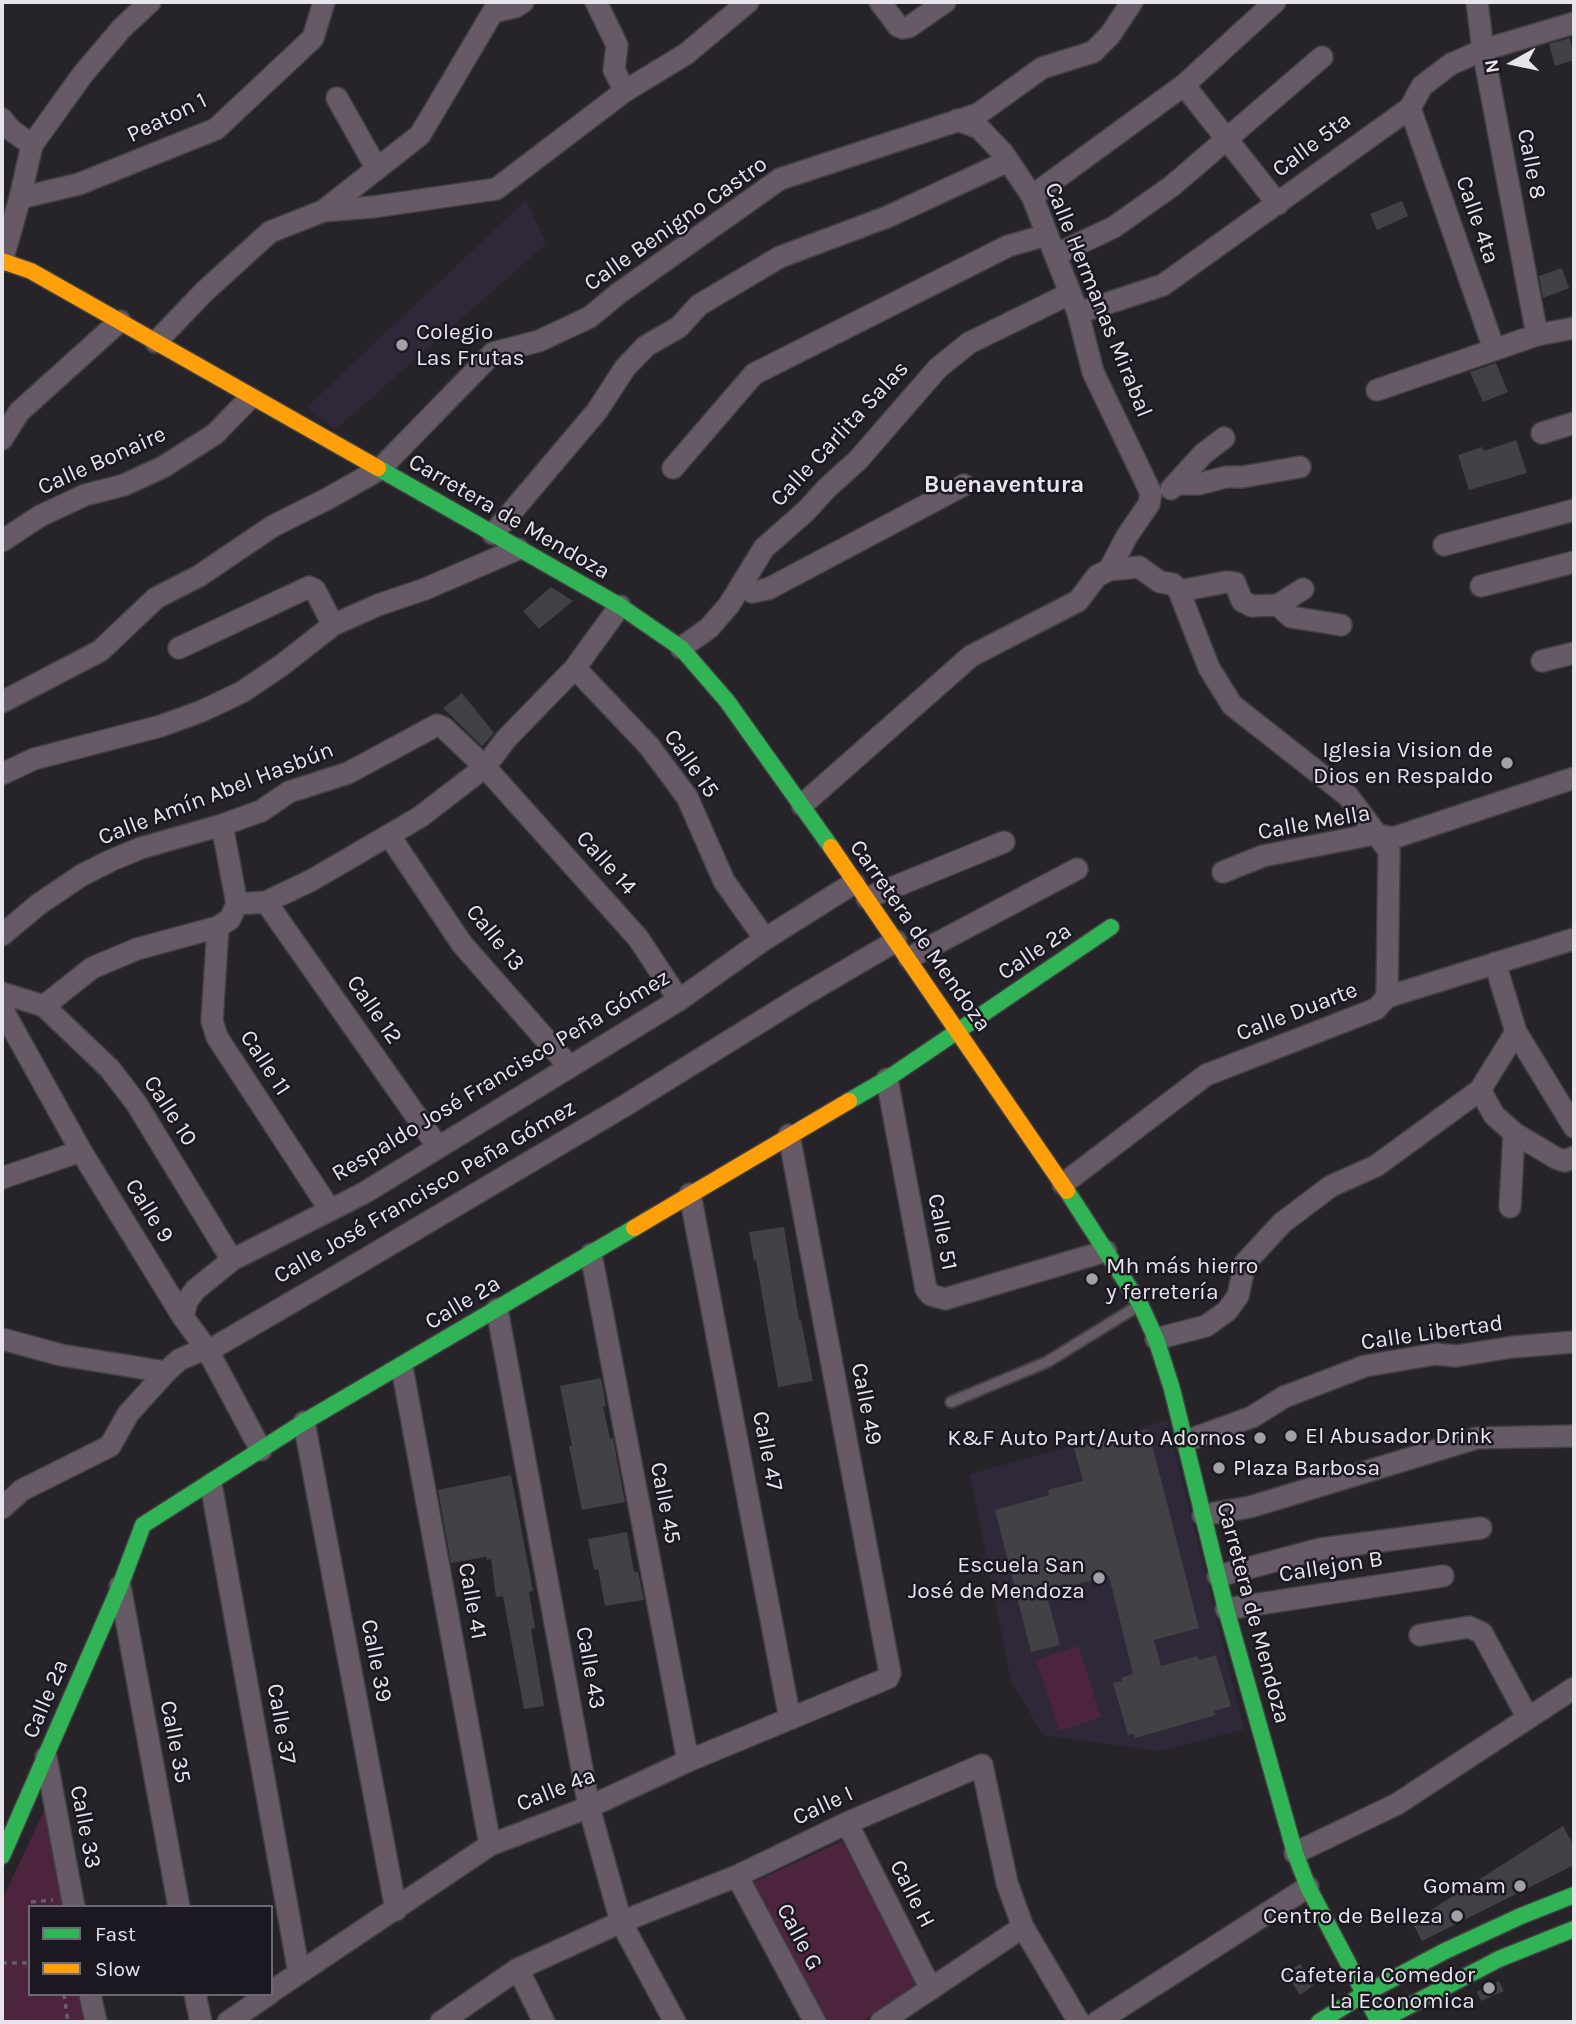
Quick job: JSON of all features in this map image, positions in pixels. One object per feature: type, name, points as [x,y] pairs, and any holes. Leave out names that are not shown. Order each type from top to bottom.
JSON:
[{"type":"street","points":[[2,261],[32,145],[83,74],[122,28],[150,2]]},
{"type":"street","name":"Peaton 1","points":[[20,198],[79,184],[216,129],[313,38],[324,2]]},
{"type":"street","points":[[156,342],[205,291],[270,232],[323,211],[420,135],[494,7],[515,7],[523,2]]},
{"type":"street","points":[[596,2],[617,45],[614,70],[625,90]]},
{"type":"street","points":[[323,211],[373,207],[496,189],[625,90],[686,54],[748,2]]},
{"type":"street","points":[[880,2],[898,26],[903,28],[909,27],[944,2]]},
{"type":"street","name":"Calle Benigno Castro","points":[[2,702],[100,651],[156,598],[199,576],[273,526],[380,469],[493,353],[539,341],[590,317],[619,293],[780,179],[978,114],[1042,68],[1093,52],[1110,35],[1132,2]]},
{"type":"street","name":"Calle 8","points":[[1477,2],[1483,50],[1537,335]]},
{"type":"street","points":[[1032,197],[1184,85],[1271,3]]},
{"type":"street","name":"Calle 5ta","points":[[1078,313],[1163,285],[1278,204],[1356,144],[1410,108],[1422,86],[1451,64],[1483,50],[1574,25]]},
{"type":"street","points":[[673,468],[754,374],[1008,246],[1051,245],[1114,227],[1172,186],[1322,57]]},
{"type":"street","points":[[1184,85],[1278,204]]},
{"type":"street","points":[[337,98],[377,169]]},
{"type":"street","name":"Calle 4ta","points":[[1410,108],[1494,349]]},
{"type":"street","points":[[2,119],[11,130],[32,145]]},
{"type":"street","name":"Calle Hermanas Mirabal","points":[[957,120],[979,128],[1008,161],[1032,197],[1078,313],[1093,372],[1148,494]]},
{"type":"street","points":[[493,534],[597,411],[625,368],[646,346],[679,327],[698,304],[780,257],[887,217],[1008,161]]},
{"type":"street","name":"Carretera de Mendoza","points":[[2,261],[30,271],[120,321],[250,398],[620,606],[681,648],[727,701],[903,949],[1063,1184],[1140,1304],[1156,1339],[1186,1441],[1226,1609],[1295,1853],[1308,1887],[1379,2022]]},
{"type":"street","name":"Calle Carlita Salas","points":[[681,648],[709,628],[729,606],[764,548],[858,460],[938,368],[969,343],[1069,294]]},
{"type":"street","points":[[2,439],[19,412],[120,321]]},
{"type":"street","points":[[1377,390],[1537,335],[1574,328]]},
{"type":"street","name":"Calle Bonaire","points":[[2,541],[40,516],[85,495],[124,485],[163,467],[215,434],[250,398]]},
{"type":"street","points":[[1542,433],[1574,423]]},
{"type":"street","points":[[1177,484],[1203,454],[1224,438]]},
{"type":"street","points":[[1110,570],[1148,494],[1177,484],[1199,484],[1218,478],[1242,477],[1300,467]]},
{"type":"street","points":[[742,585],[752,592],[768,589],[964,485]]},
{"type":"street","points":[[1444,545],[1574,510]]},
{"type":"street","points":[[2,774],[34,759],[161,726],[202,711],[242,692],[282,666],[333,625],[518,549]]},
{"type":"street","points":[[1481,586],[1574,562]]},
{"type":"street","points":[[802,805],[971,656],[1078,601],[1097,576],[1110,570],[1139,568],[1160,582],[1173,584],[1179,591],[1209,668],[1232,705],[1348,796],[1389,851],[1387,997]]},
{"type":"street","points":[[1179,591],[1226,582],[1235,583],[1242,601],[1252,606],[1279,605],[1303,589]]},
{"type":"street","points":[[179,648],[309,587],[315,590],[333,625]]},
{"type":"street","points":[[1279,605],[1291,617],[1341,625]]},
{"type":"street","points":[[237,904],[266,902],[312,880],[419,817],[485,767],[506,739],[575,668],[620,606]]},
{"type":"street","points":[[1542,662],[1574,653]]},
{"type":"street","name":"Calle 15","points":[[575,668],[649,746],[687,797],[724,881],[765,939]]},
{"type":"street","name":"Calle Amín Abel Hasbún","points":[[2,934],[39,904],[82,875],[112,860],[141,848],[261,811],[289,792],[348,773],[437,725],[444,728],[485,767]]},
{"type":"street","name":"Calle 14","points":[[485,767],[638,938],[680,1000]]},
{"type":"street","name":"Calle Mella","points":[[1223,872],[1263,856],[1374,834],[1393,838],[1574,778]]},
{"type":"street","points":[[3,1005],[44,1006],[92,968],[113,958],[162,940],[218,927],[230,919],[237,904],[222,825]]},
{"type":"street","name":"Calle 13","points":[[389,835],[462,944],[569,1066]]},
{"type":"street","name":"Respaldo José Francisco Peña Gómez","points":[[183,1317],[187,1301],[195,1290],[232,1260],[364,1193],[680,1000],[765,939],[860,891],[1004,842]]},
{"type":"street","name":"Calle José Francisco Peña Gómez","points":[[2,1508],[22,1490],[110,1446],[128,1414],[179,1360],[197,1352],[208,1351],[615,1112],[802,996],[1077,869]]},
{"type":"street","name":"Calle 12","points":[[266,902],[438,1147]]},
{"type":"street","name":"Calle 11","points":[[218,927],[212,1021],[217,1037],[330,1210]]},
{"type":"street","name":"Calle 2a","points":[[2,1856],[120,1587],[143,1525],[211,1484],[304,1422],[402,1367],[887,1079],[1111,927]]},
{"type":"street","name":"Calle Duarte","points":[[1063,1184],[1206,1075],[1376,1009],[1387,997],[1574,939]]},
{"type":"street","points":[[1495,963],[1516,1032],[1574,1128]]},
{"type":"street","name":"Calle 9","points":[[3,1005],[81,1151],[183,1317],[208,1351],[261,1450]]},
{"type":"street","name":"Calle 10","points":[[44,1006],[110,1069],[136,1103],[232,1260]]},
{"type":"street","points":[[1156,1339],[1206,1326],[1227,1311],[1238,1296],[1245,1263],[1282,1223],[1331,1185],[1376,1166],[1480,1090],[1516,1032]]},
{"type":"street","name":"Calle 51","points":[[887,1079],[926,1289],[932,1295],[945,1299],[1106,1251]]},
{"type":"street","points":[[1480,1090],[1494,1115],[1514,1133],[1556,1158],[1565,1161],[1574,1157]]},
{"type":"street","points":[[1510,1207],[1514,1133]]},
{"type":"street","name":"Calle 49","points":[[789,1135],[890,1672],[884,1681]]},
{"type":"street","points":[[2,1178],[81,1151]]},
{"type":"street","name":"Calle 47","points":[[690,1194],[790,1719]]},
{"type":"street","name":"Calle 45","points":[[592,1254],[688,1761]]},
{"type":"street","name":"Calle 43","points":[[497,1309],[589,1807],[621,1923],[675,2022]]},
{"type":"street","points":[[2,1339],[61,1355],[166,1372]]},
{"type":"street","name":"Calle Libertad","points":[[1186,1441],[1252,1417],[1284,1396],[1365,1366],[1436,1354],[1456,1356],[1513,1347],[1574,1342]]},
{"type":"street","name":"Calle 41","points":[[402,1367],[489,1845]]},
{"type":"street","name":"Calle 39","points":[[304,1422],[396,1910]]},
{"type":"street","points":[[1203,1514],[1250,1507],[1477,1438],[1574,1436]]},
{"type":"street","name":"Calle 37","points":[[211,1484],[299,1973]]},
{"type":"street","points":[[1218,1576],[1320,1549],[1481,1528]]},
{"type":"street","name":"Callejon B","points":[[1226,1609],[1443,1576]]},
{"type":"street","name":"Calle 35","points":[[120,1587],[179,1905]]},
{"type":"street","points":[[1420,1635],[1469,1627],[1482,1633],[1528,1718]]},
{"type":"street","name":"Calle 4a","points":[[273,1991],[489,1845],[589,1807],[688,1761],[884,1681]]},
{"type":"street","points":[[1295,1853],[1397,1804],[1574,1688]]},
{"type":"street","name":"Calle 33","points":[[46,1757],[64,1903]]},
{"type":"street","name":"Calle I","points":[[440,2022],[518,1969],[737,1876],[847,1823],[982,1765],[1007,1882],[1023,1927],[1079,2022]]},
{"type":"street","name":"Calle H","points":[[847,1823],[930,1989]]},
{"type":"street","name":"Calle G","points":[[737,1876],[815,2022]]},
{"type":"street","points":[[1097,2022],[1308,1887]]},
{"type":"street","points":[[1319,2022],[1364,1994],[1445,1951],[1574,1895]]},
{"type":"street","points":[[881,2022],[1023,1927]]},
{"type":"street","points":[[1379,2022],[1499,1959],[1574,1929]]},
{"type":"street","points":[[518,1969],[544,2022]]},
{"type":"street","points":[[90,1996],[96,2022]]},
{"type":"street","points":[[195,1996],[201,2022]]},
{"type":"street","name":"Calle 4a","points":[[228,2022],[266,1996]]},
{"type":"lane","points":[[951,1402],[1047,1362],[1140,1304]]},
{"type":"path","points":[[31,1902],[64,1903]]},
{"type":"path","points":[[2,1963],[28,1963]]},
{"type":"path","points":[[64,1996],[68,2022]]},
{"type":"shaded area","name":"Colegio Las Frutas","points":[[526,200],[546,244],[335,430],[307,407]]},
{"type":"shaded area","name":"Escuela San José de Mendoza","points":[[1167,1420],[1244,1729],[1160,1751],[1043,1735],[1011,1681],[970,1474]]},
{"type":"shaded area","points":[[1078,1646],[1101,1717],[1059,1731],[1036,1660]]},
{"type":"shaded area","points":[[45,1809],[63,1905],[28,1905],[28,1996],[79,1996],[84,2022],[2,2022],[2,1900]]},
{"type":"shaded area","points":[[842,1841],[918,1987],[860,2022],[824,2022],[752,1883]]},
{"type":"building","points":[[1570,38],[1574,60],[1555,66],[1549,44]]},
{"type":"building","points":[[1402,201],[1408,216],[1377,230],[1370,214]]},
{"type":"building","points":[[1562,268],[1569,288],[1543,298],[1539,276]]},
{"type":"building","points":[[1496,363],[1508,392],[1483,402],[1470,372]]},
{"type":"building","points":[[1516,440],[1527,473],[1469,490],[1458,455],[1482,447],[1484,451]]},
{"type":"building","points":[[551,587],[573,601],[539,629],[523,611]]},
{"type":"building","points":[[462,693],[494,733],[482,746],[443,708]]},
{"type":"building","points":[[784,1227],[799,1320],[813,1381],[778,1387],[749,1232]]},
{"type":"building","points":[[601,1378],[606,1406],[603,1406],[610,1439],[613,1438],[625,1502],[582,1510],[560,1386]]},
{"type":"building","points":[[1148,1429],[1199,1628],[1154,1640],[1161,1666],[1197,1656],[1199,1660],[1216,1655],[1231,1706],[1214,1711],[1216,1715],[1135,1738],[1134,1734],[1128,1735],[1113,1683],[1133,1674],[1109,1576],[1046,1592],[1060,1645],[1031,1652],[995,1510],[1049,1495],[1048,1490],[1083,1481],[1074,1448]]},
{"type":"building","points":[[511,1475],[533,1591],[529,1592],[535,1628],[531,1629],[544,1706],[524,1709],[503,1596],[496,1597],[491,1559],[487,1560],[486,1557],[451,1563],[438,1490]]},
{"type":"building","points":[[627,1532],[634,1572],[638,1572],[644,1600],[605,1606],[598,1569],[594,1570],[588,1539]]},
{"type":"building","points":[[1563,1826],[1574,1846],[1574,1865],[1422,1941],[1412,1922]]},
{"type":"building","points":[[1300,1964],[1314,1985],[1300,1995],[1286,1973]]},
{"type":"building","points":[[1499,1981],[1504,1991],[1481,2001],[1477,1992]]},
{"type":"traffic: fast","points":[[378,468],[620,606],[681,648],[727,701],[831,847]]},
{"type":"traffic: fast","points":[[849,1101],[887,1079],[1111,927]]},
{"type":"traffic: fast","points":[[1067,1191],[1140,1304],[1156,1339],[1172,1389],[1226,1609],[1295,1853],[1308,1887],[1376,2016]]},
{"type":"traffic: fast","points":[[2,1856],[120,1586],[143,1525],[304,1422],[634,1228]]},
{"type":"traffic: fast","points":[[1319,2022],[1364,1994],[1445,1951],[1574,1895]]},
{"type":"traffic: fast","points":[[1378,2022],[1499,1959],[1574,1929]]},
{"type":"traffic: slow","points":[[2,261],[31,271],[378,468]]},
{"type":"traffic: slow","points":[[831,847],[1067,1191]]},
{"type":"traffic: slow","points":[[634,1228],[849,1101]]},
{"type":"place","name":"Colegio Las Frutas","points":[[402,345]]},
{"type":"place","name":"Iglesia Vision de Dios en Respaldo","points":[[1507,763]]},
{"type":"place","name":"Mh más hierro y ferretería","points":[[1092,1279]]},
{"type":"place","name":"El Abusador Drink","points":[[1291,1436]]},
{"type":"place","name":"K&F Auto Part/Auto Adornos","points":[[1260,1438]]},
{"type":"place","name":"Plaza Barbosa","points":[[1219,1468]]},
{"type":"place","name":"Escuela San José de Mendoza","points":[[1099,1578]]},
{"type":"place","name":"Gomam","points":[[1520,1886]]},
{"type":"place","name":"Centro de Belleza","points":[[1457,1916]]},
{"type":"place","name":"Cafeteria Comedor La Economica","points":[[1489,1988]]},
{"type":"district","name":"Buenaventura","points":[[1004,485]]}]
